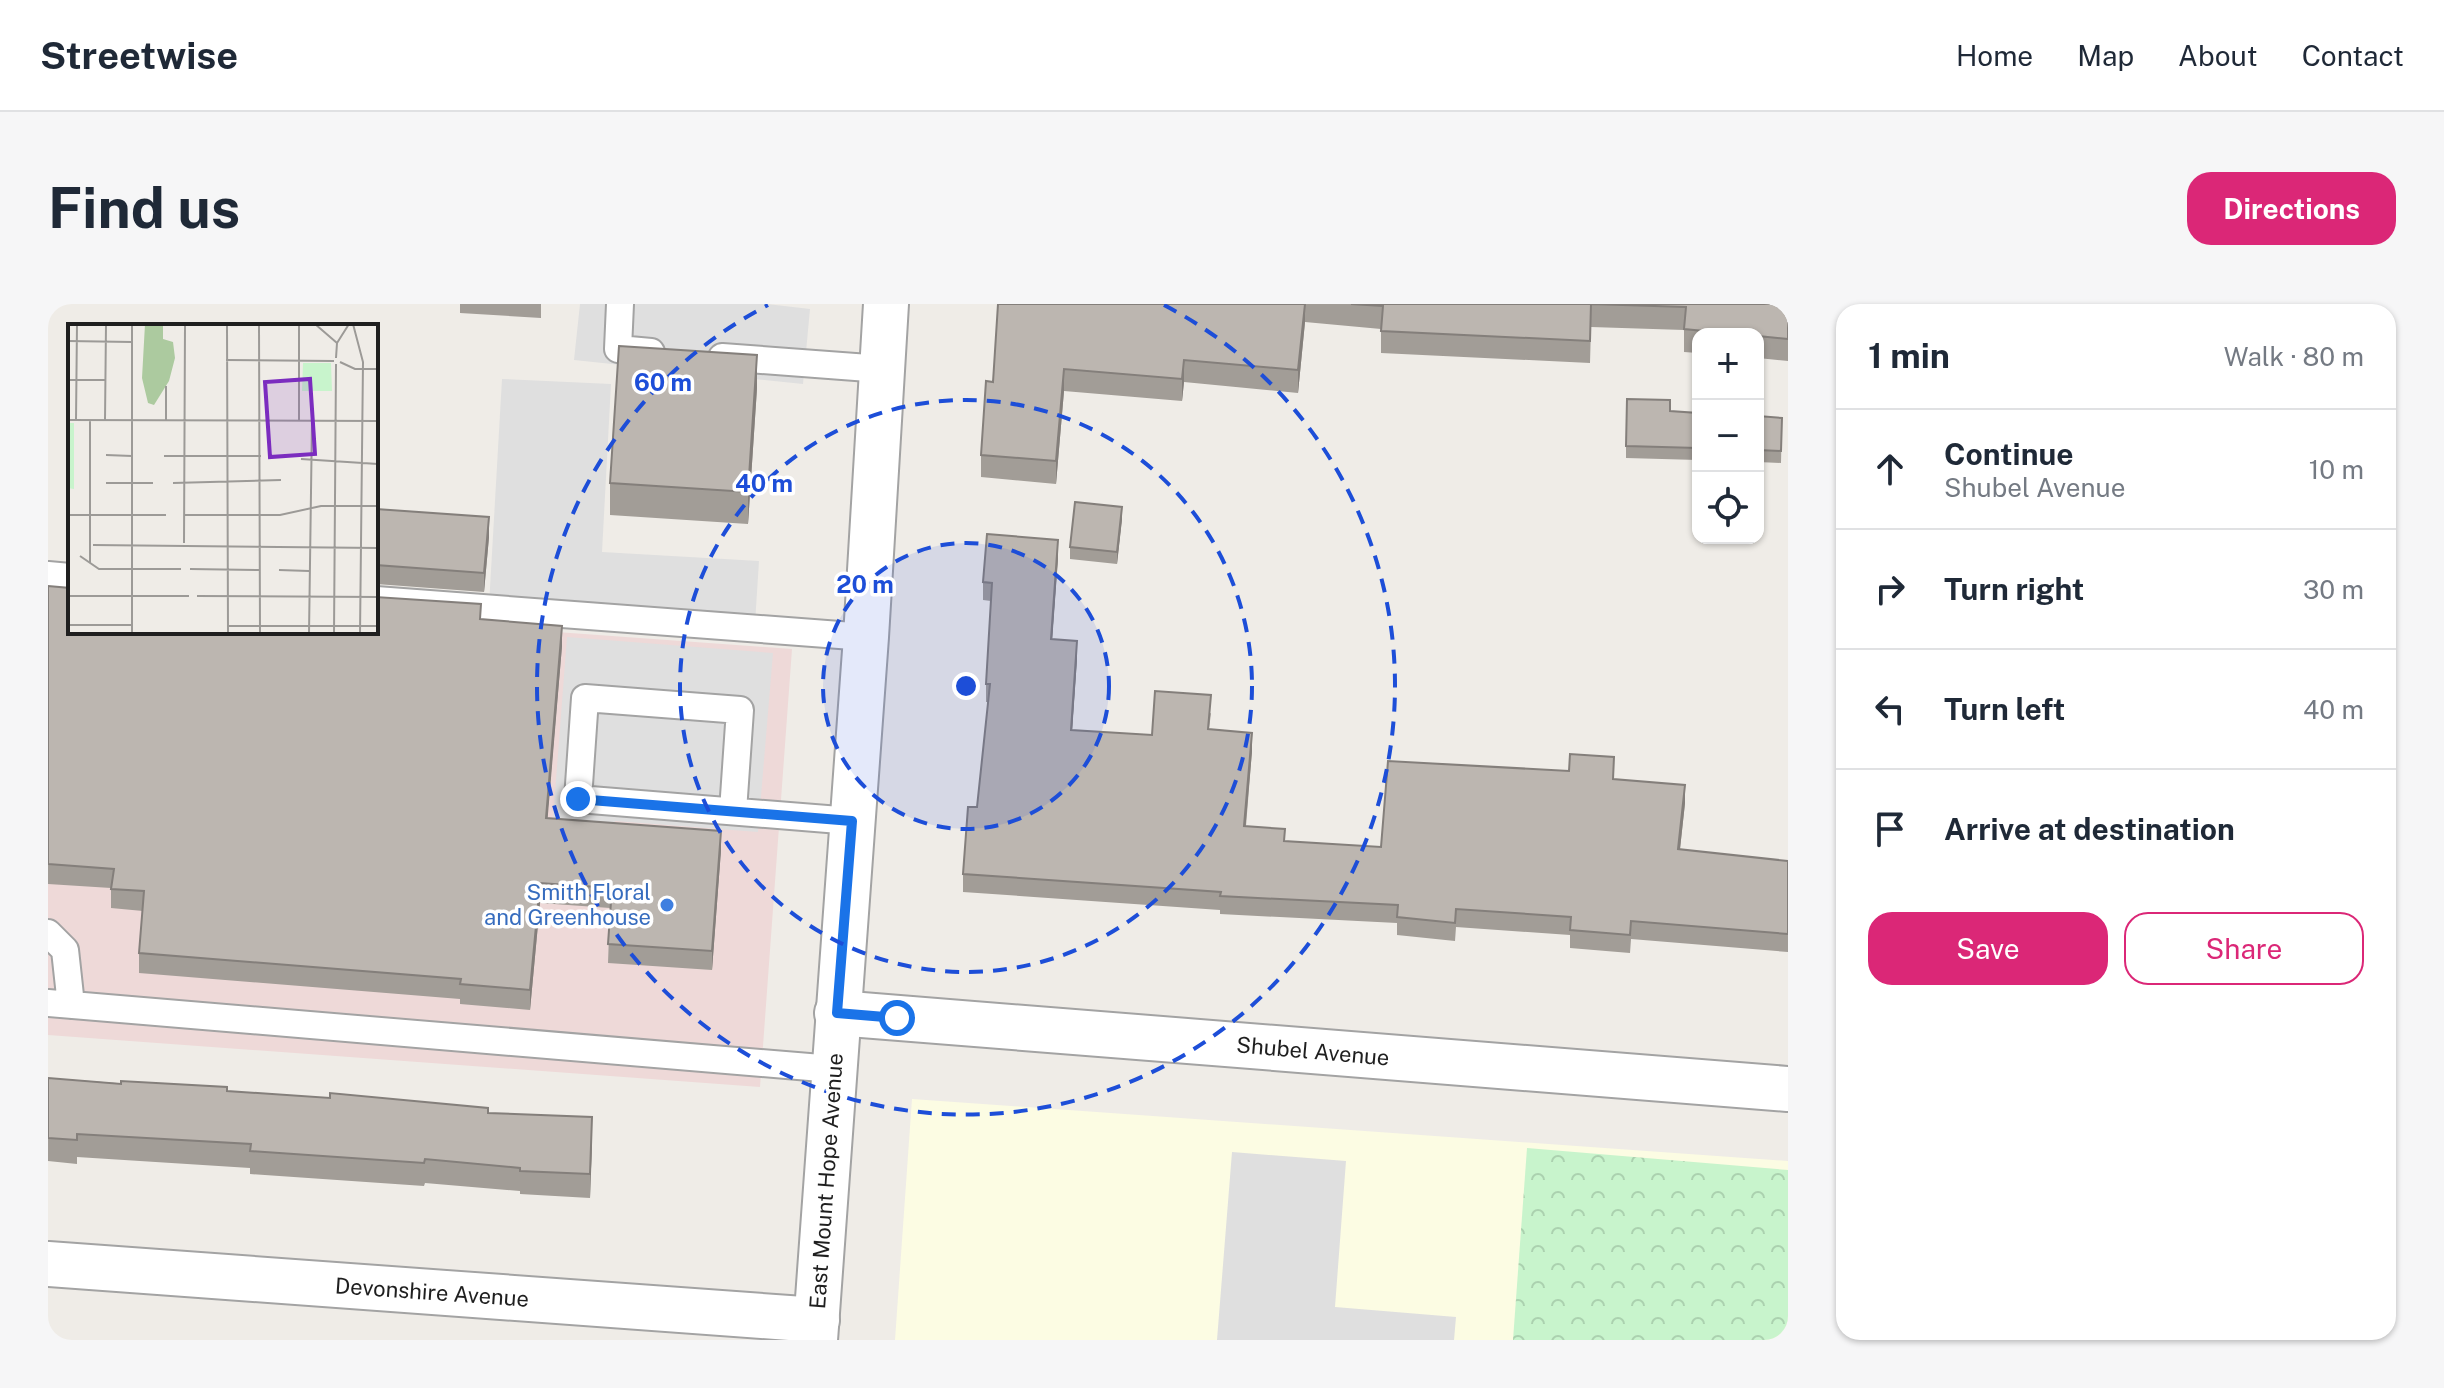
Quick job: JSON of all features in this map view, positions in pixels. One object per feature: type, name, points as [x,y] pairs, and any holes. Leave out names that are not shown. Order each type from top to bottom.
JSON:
[{"type":"street","name":"East Mount Hope Avenue","points":[[816,1330],[866,637],[886,304]]},
{"type":"street","name":"Shubel Avenue","points":[[837,1013],[1788,1089]]},
{"type":"street","name":"Devonshire Avenue","points":[[48,1264],[816,1330]]},
{"type":"lane","points":[[620,304],[618,349],[882,369]]},
{"type":"lane","points":[[48,575],[68,577]]},
{"type":"lane","points":[[378,600],[866,637]]},
{"type":"lane","points":[[733,811],[740,710],[585,698],[578,799],[852,821]]},
{"type":"lane","points":[[48,933],[65,950],[60,1004],[833,1069]]},
{"type":"shaded area","points":[[580,304],[767,304],[810,309],[803,384],[574,360]]},
{"type":"shaded area","points":[[502,379],[611,384],[602,552],[759,561],[754,639],[488,623]]},
{"type":"shaded area","points":[[48,595],[68,629],[68,634],[378,634],[378,619],[792,649],[760,1087],[48,1035]]},
{"type":"shaded area","points":[[567,637],[773,653],[758,832],[615,821],[611,863],[550,858]]},
{"type":"shaded area","points":[[912,1099],[1788,1161],[1788,1340],[895,1340]]},
{"type":"shaded area","points":[[1232,1152],[1346,1161],[1335,1307],[1456,1317],[1454,1340],[1217,1340]]},
{"type":"green space","points":[[1527,1148],[1788,1170],[1788,1340],[1513,1340]]},
{"type":"building","points":[[998,304],[1305,304],[1298,370],[1184,360],[1182,379],[1064,369],[1056,461],[981,455],[986,381],[993,382]]},
{"type":"building","points":[[1351,304],[1591,304],[1590,341],[1381,331],[1383,306]]},
{"type":"building","points":[[1591,304],[1788,304],[1788,339],[1764,337],[1764,328],[1684,329],[1686,307]]},
{"type":"building","points":[[619,346],[757,355],[748,492],[610,483]]},
{"type":"building","points":[[1627,399],[1670,400],[1670,411],[1692,413],[1692,448],[1626,446]]},
{"type":"building","points":[[1764,416],[1782,418],[1781,451],[1764,450]]},
{"type":"building","points":[[1075,502],[1122,507],[1117,552],[1070,547]]},
{"type":"building","points":[[378,509],[489,517],[484,573],[378,565]]},
{"type":"building","points":[[987,534],[1058,540],[1051,639],[1077,641],[1071,730],[1152,735],[1155,691],[1211,695],[1208,729],[1252,733],[1244,826],[1285,829],[1284,841],[1381,847],[1388,761],[1569,771],[1570,754],[1614,757],[1613,779],[1685,785],[1678,849],[1788,861],[1788,934],[1631,921],[1630,935],[1570,930],[1571,917],[1456,909],[1455,923],[1397,917],[1398,905],[1220,896],[1221,892],[963,874],[968,807],[977,807],[990,684],[986,684],[992,583],[983,582]]},
{"type":"building","points":[[48,586],[68,588],[68,634],[378,634],[378,597],[481,604],[480,619],[562,626],[546,818],[721,831],[712,951],[608,944],[612,888],[540,883],[530,990],[460,984],[461,979],[139,953],[144,891],[111,889],[114,869],[48,864]]},
{"type":"building","points":[[48,1078],[227,1087],[227,1091],[330,1098],[330,1093],[488,1108],[488,1113],[592,1117],[590,1174],[520,1171],[520,1168],[425,1159],[424,1163],[250,1151],[251,1144],[77,1134],[77,1140],[48,1138]]},
{"type":"place","name":"Smith Floral and Greenhouse","points":[[667,905]]},
{"type":"route","points":[[578,799],[852,821],[837,1013],[897,1018]]}]
